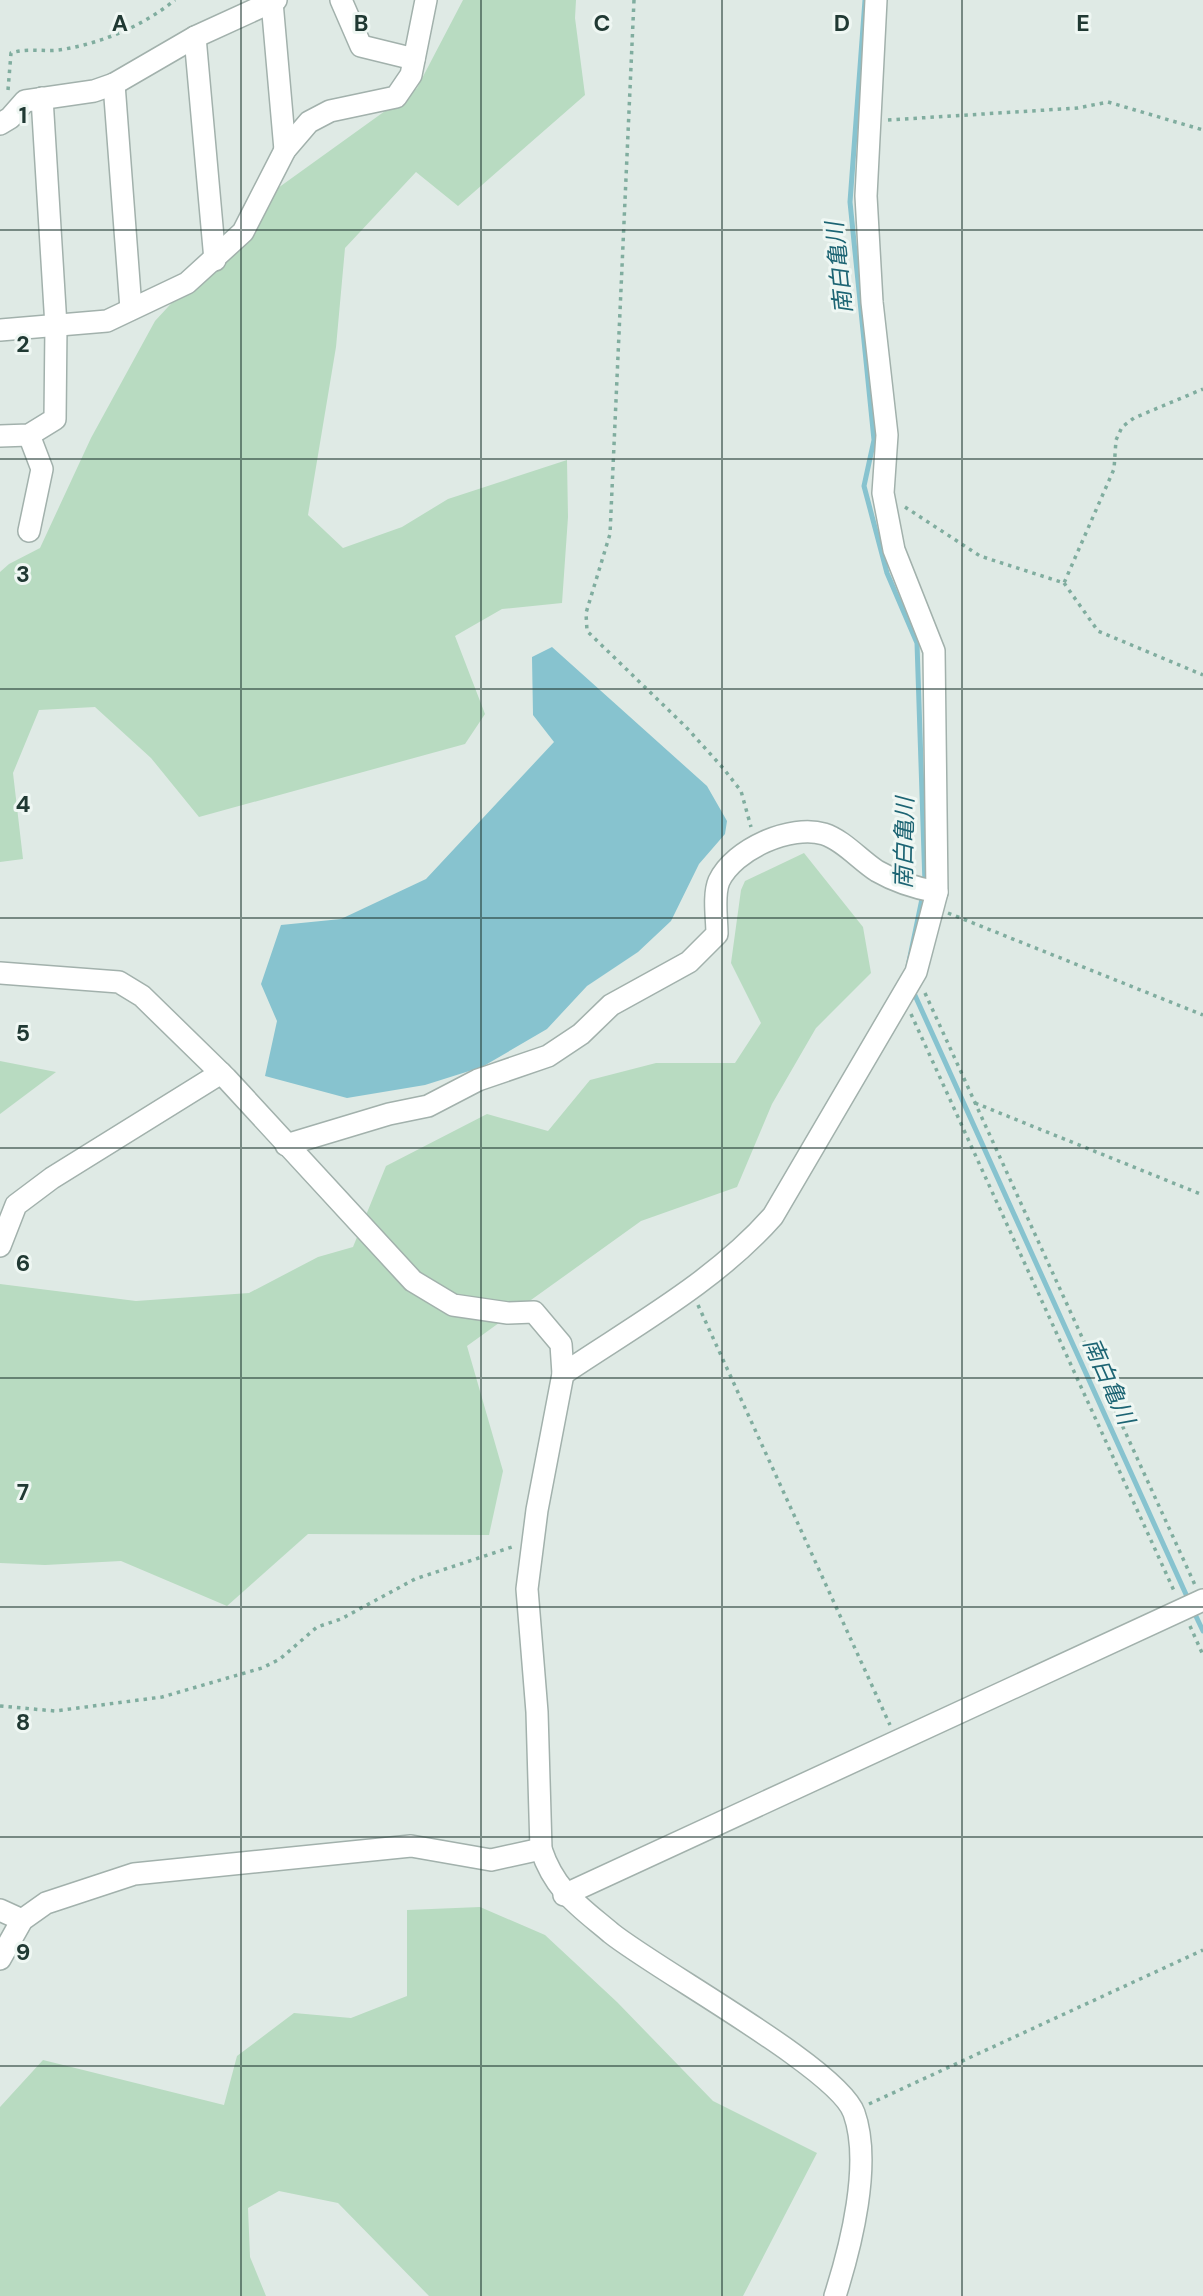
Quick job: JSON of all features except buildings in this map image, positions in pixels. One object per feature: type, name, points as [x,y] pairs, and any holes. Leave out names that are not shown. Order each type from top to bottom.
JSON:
[{"type":"street","points":[[341,0],[362,46],[414,59]]},
{"type":"street","points":[[0,330],[107,321],[187,284],[243,232],[285,150],[309,122],[330,111],[396,97],[411,75],[426,0]]},
{"type":"street","points":[[563,1374],[690,1287],[756,1236],[773,1216],[916,972],[929,896],[934,651],[894,550],[883,493],[887,435],[872,302],[866,196],[876,0]]},
{"type":"street","points":[[0,124],[10,118],[24,101],[94,91],[114,84],[195,37],[274,1],[285,150]]},
{"type":"street","points":[[195,37],[215,260]]},
{"type":"street","points":[[114,84],[131,309]]},
{"type":"street","points":[[0,436],[29,435],[55,419],[56,326],[42,98]]},
{"type":"street","points":[[29,435],[41,468],[29,531]]},
{"type":"street","points":[[286,1145],[389,1114],[428,1106],[478,1080],[548,1056],[581,1034],[611,1005],[689,962],[698,953],[716,934],[718,884],[729,864],[752,850],[807,830],[828,835],[877,871],[929,896]]},
{"type":"street","points":[[0,973],[119,982],[142,996],[221,1073],[413,1281],[453,1305],[508,1313],[534,1312],[561,1344],[563,1374],[527,1589],[537,1712],[541,1849],[547,1868],[564,1895],[624,1943],[816,2070],[854,2110],[862,2152],[855,2214],[835,2296]]},
{"type":"street","points":[[0,1246],[16,1205],[52,1178],[221,1073]]},
{"type":"street","points":[[564,1895],[1203,1600]]},
{"type":"street","points":[[0,1959],[22,1920],[46,1903],[134,1874],[411,1846],[491,1860],[541,1849]]},
{"type":"street","points":[[0,1910],[22,1920]]},
{"type":"path","points":[[7,94],[11,53],[30,48],[62,50],[108,38],[154,17],[175,0]]},
{"type":"path","points":[[634,0],[610,534],[586,613],[587,631],[686,727],[741,791],[750,818],[752,850]]},
{"type":"path","points":[[868,121],[1078,108],[1108,102],[1203,130]]},
{"type":"path","points":[[1064,583],[1114,469],[1116,440],[1122,427],[1134,418],[1203,389]]},
{"type":"path","points":[[883,493],[980,556],[1064,583],[1098,631],[1203,675]]},
{"type":"path","points":[[929,896],[1203,1015]]},
{"type":"path","points":[[916,972],[973,1102],[1203,1600]]},
{"type":"path","points":[[903,996],[1203,1655]]},
{"type":"path","points":[[973,1102],[1203,1195]]},
{"type":"path","points":[[690,1287],[897,1741]]},
{"type":"path","points":[[0,1706],[55,1711],[162,1697],[262,1668],[280,1660],[317,1627],[341,1619],[415,1579],[533,1541]]},
{"type":"path","points":[[854,2110],[1203,1950]]},
{"type":"green space","points":[[463,0],[576,0],[575,18],[585,95],[458,206],[416,172],[345,248],[336,347],[308,515],[343,548],[402,527],[448,499],[567,460],[568,517],[562,603],[502,609],[455,636],[485,714],[465,744],[199,817],[151,758],[95,707],[39,710],[13,773],[23,859],[0,862],[0,572],[9,564],[40,548],[91,438],[155,321],[278,188],[417,88]]},
{"type":"green space","points":[[804,853],[863,927],[871,973],[816,1028],[772,1104],[737,1187],[641,1221],[467,1346],[503,1471],[489,1535],[308,1534],[227,1606],[121,1561],[45,1565],[0,1563],[0,1284],[136,1301],[249,1293],[318,1257],[353,1247],[386,1166],[487,1114],[548,1131],[590,1080],[656,1063],[735,1063],[761,1023],[731,963],[741,890],[745,881]]},
{"type":"green space","points":[[0,1061],[56,1072],[0,1114]]},
{"type":"green space","points":[[480,1907],[545,1935],[617,2002],[713,2101],[817,2153],[743,2296],[429,2296],[338,2203],[279,2191],[248,2208],[250,2257],[266,2296],[0,2296],[0,2107],[43,2060],[224,2105],[237,2056],[294,2013],[351,2018],[407,1996],[407,1910]]},
{"type":"water","points":[[552,647],[707,786],[727,821],[725,834],[699,864],[671,921],[638,952],[587,986],[547,1029],[482,1067],[425,1085],[347,1098],[265,1076],[277,1021],[261,984],[281,925],[341,919],[426,879],[554,742],[533,715],[532,657]]},
{"type":"waterway","name":"南白亀川","points":[[865,0],[850,202],[874,440],[864,486],[887,573],[917,643],[925,884]]},
{"type":"waterway","name":"南白亀川","points":[[906,976],[923,894]]},
{"type":"waterway","name":"南白亀川","points":[[913,991],[1189,1601]]},
{"type":"waterway","name":"南白亀川","points":[[1193,1610],[1203,1631]]}]
